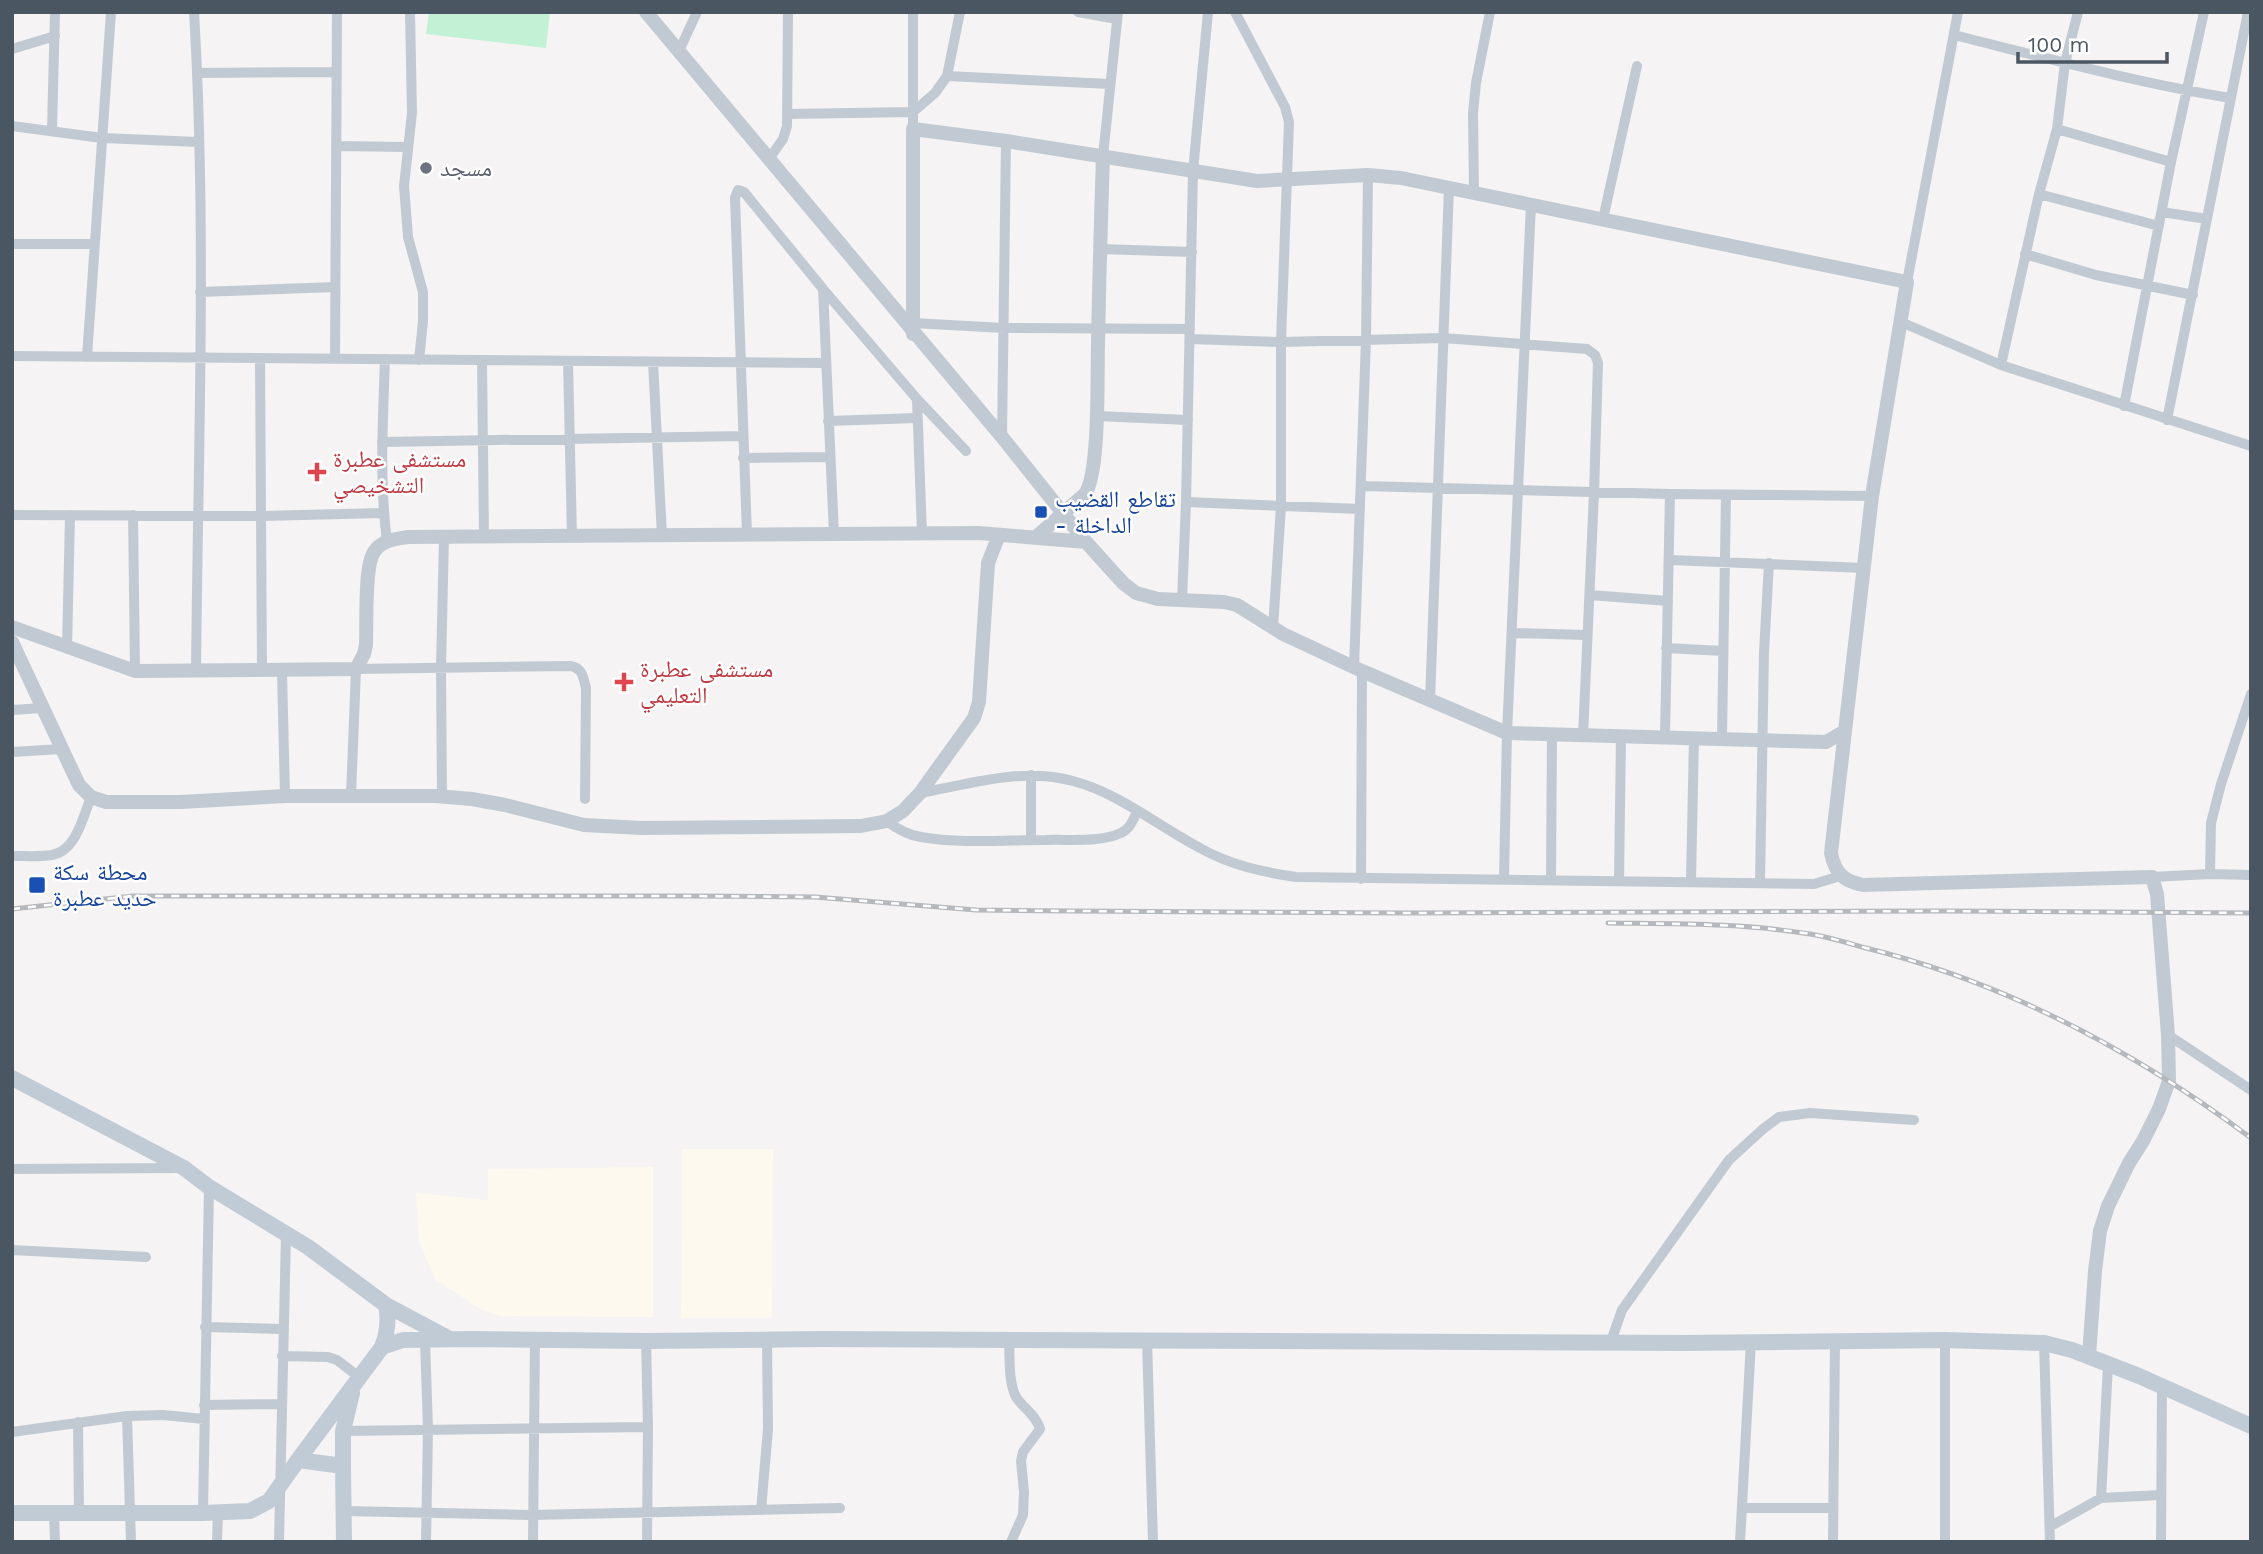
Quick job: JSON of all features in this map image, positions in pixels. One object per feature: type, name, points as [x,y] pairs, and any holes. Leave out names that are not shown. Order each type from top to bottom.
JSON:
[{"type":"main road","points":[[12,1077],[184,1168],[209,1187],[308,1247],[386,1305],[450,1339]]},
{"type":"main road","points":[[12,1513],[210,1513],[250,1511],[269,1501],[382,1347],[389,1321],[386,1305]]},
{"type":"main road","points":[[382,1347],[403,1340],[450,1339],[1945,1340],[2045,1343],[2089,1356],[2162,1385],[2251,1426]]},
{"type":"main road","points":[[344,1542],[343,1431],[356,1382]]},
{"type":"main road","points":[[298,1460],[343,1466]]},
{"type":"street","points":[[52,130],[55,12]]},
{"type":"street","points":[[87,357],[111,12]]},
{"type":"street","points":[[194,12],[200,292],[197,672]]},
{"type":"street","points":[[335,359],[337,12]]},
{"type":"street","points":[[410,12],[412,113],[404,186],[408,237],[423,292],[419,360]]},
{"type":"street","points":[[646,12],[913,328],[1086,542],[1136,593],[1158,599],[1237,605],[1273,628],[1358,669],[1507,733],[1826,742],[1845,731]]},
{"type":"street","points":[[679,51],[697,12]]},
{"type":"street","points":[[769,159],[783,139],[788,114],[788,12]]},
{"type":"street","points":[[913,12],[913,328]]},
{"type":"street","points":[[788,114],[913,112],[935,93],[947,76],[960,12]]},
{"type":"street","points":[[1036,537],[1090,487],[1092,477],[1102,156],[1117,16],[1078,12]]},
{"type":"street","points":[[1182,601],[1193,171],[1208,12]]},
{"type":"street","points":[[1235,12],[1285,107],[1289,122],[1281,342],[1281,506],[1273,628]]},
{"type":"street","points":[[1474,192],[1474,103],[1490,12]]},
{"type":"street","points":[[1958,12],[1907,282],[1872,496],[1830,853],[1833,865],[1840,876],[1850,882],[1864,885],[2251,875]]},
{"type":"street","points":[[2001,365],[2039,194],[2057,129],[2066,64],[2078,12]]},
{"type":"street","points":[[2124,406],[2171,162],[2204,12]]},
{"type":"street","points":[[2167,420],[2248,12]]},
{"type":"street","points":[[1954,35],[2066,64],[2231,99]]},
{"type":"street","points":[[12,49],[55,36]]},
{"type":"street","points":[[1603,219],[1637,66]]},
{"type":"street","points":[[197,73],[336,72]]},
{"type":"street","points":[[947,76],[1110,84]]},
{"type":"street","points":[[12,126],[102,138],[198,142]]},
{"type":"street","points":[[912,129],[1006,141],[1257,181],[1368,175],[1401,178],[1907,282]]},
{"type":"street","points":[[2057,129],[2171,162]]},
{"type":"street","points":[[1002,437],[1006,141]]},
{"type":"street","points":[[336,146],[407,147]]},
{"type":"street","points":[[1361,879],[1358,669],[1368,175]]},
{"type":"street","points":[[1430,701],[1449,187]]},
{"type":"street","points":[[747,536],[735,198],[738,190],[744,191],[823,289],[917,399],[966,451]]},
{"type":"street","points":[[2039,194],[2159,226]]},
{"type":"street","points":[[1504,878],[1507,733],[1531,204]]},
{"type":"street","points":[[2162,212],[2207,219]]},
{"type":"street","points":[[12,244],[95,244]]},
{"type":"street","points":[[1100,249],[1192,252]]},
{"type":"street","points":[[2025,254],[2096,275],[2193,295]]},
{"type":"street","points":[[200,292],[335,287]]},
{"type":"street","points":[[823,289],[834,535]]},
{"type":"street","points":[[1901,322],[2001,365],[2251,446]]},
{"type":"street","points":[[913,328],[1098,329],[1281,342],[1443,338],[1525,342],[1587,349],[1595,355],[1598,363],[1583,736]]},
{"type":"street","points":[[12,356],[825,363]]},
{"type":"street","points":[[260,358],[262,671]]},
{"type":"street","points":[[385,359],[382,442],[383,513],[387,541]]},
{"type":"street","points":[[482,360],[484,537]]},
{"type":"street","points":[[568,361],[572,537]]},
{"type":"street","points":[[653,362],[662,536]]},
{"type":"street","points":[[917,399],[922,534]]},
{"type":"street","points":[[1096,416],[1188,420]]},
{"type":"street","points":[[828,421],[916,418]]},
{"type":"street","points":[[382,442],[742,436]]},
{"type":"street","points":[[743,458],[830,457]]},
{"type":"street","points":[[1362,486],[1594,493],[1872,496]]},
{"type":"street","points":[[1665,736],[1670,494]]},
{"type":"street","points":[[1722,738],[1726,495]]},
{"type":"street","points":[[1186,502],[1360,509]]},
{"type":"street","points":[[12,514],[261,516],[383,513]]},
{"type":"street","points":[[67,649],[70,515]]},
{"type":"street","points":[[133,515],[135,671]]},
{"type":"street","points":[[351,796],[356,669],[366,645],[368,571],[373,552],[387,541],[408,537],[979,533],[1086,542]]},
{"type":"street","points":[[979,533],[988,563]]},
{"type":"street","points":[[12,642],[79,785],[91,797],[106,802],[285,796],[442,797],[505,805],[584,825],[642,828],[861,826],[887,821],[903,810],[920,793],[974,718],[979,702],[988,563],[999,535]]},
{"type":"street","points":[[442,797],[444,537]]},
{"type":"street","points":[[1670,560],[1865,568]]},
{"type":"street","points":[[1760,882],[1769,563]]},
{"type":"street","points":[[1590,595],[1668,601]]},
{"type":"street","points":[[12,627],[67,649],[135,671],[577,667],[583,673],[586,688],[585,799]]},
{"type":"street","points":[[1512,633],[1587,635]]},
{"type":"street","points":[[1667,648],[1723,651]]},
{"type":"street","points":[[282,671],[285,796]]},
{"type":"street","points":[[2210,874],[2211,823],[2251,694]]},
{"type":"street","points":[[12,710],[42,708]]},
{"type":"street","points":[[1551,879],[1552,736]]},
{"type":"street","points":[[1619,880],[1621,736]]},
{"type":"street","points":[[1691,881],[1694,737]]},
{"type":"street","points":[[1826,742],[1843,756]]},
{"type":"street","points":[[12,752],[61,749]]},
{"type":"street","points":[[920,793],[963,783],[1031,775],[1071,780],[1103,792],[1201,849],[1239,866],[1296,877],[1814,884],[1840,876]]},
{"type":"street","points":[[1031,775],[1031,840]]},
{"type":"street","points":[[12,856],[54,855],[65,850],[71,844],[91,797]]},
{"type":"street","points":[[887,821],[907,833],[922,837],[985,841],[1031,840],[1109,837],[1128,829],[1137,812]]},
{"type":"street","points":[[2089,1356],[2100,1231],[2117,1187],[2143,1142],[2165,1096],[2169,1081],[2157,894],[2152,877]]},
{"type":"street","points":[[2168,1035],[2251,1090]]},
{"type":"street","points":[[1611,1341],[1622,1310],[1729,1160],[1779,1117],[1810,1113],[1914,1120]]},
{"type":"street","points":[[12,1170],[184,1168]]},
{"type":"street","points":[[209,1187],[204,1419],[210,1513],[217,1542]]},
{"type":"street","points":[[279,1542],[286,1234]]},
{"type":"street","points":[[12,1250],[146,1257]]},
{"type":"street","points":[[205,1328],[282,1329]]},
{"type":"street","points":[[533,1542],[535,1339]]},
{"type":"street","points":[[761,1510],[768,1429],[767,1339]]},
{"type":"street","points":[[1009,1339],[1011,1378],[1015,1395],[1040,1426],[1038,1433],[1023,1452],[1023,1515],[1011,1542]]},
{"type":"street","points":[[425,1340],[428,1429],[426,1542]]},
{"type":"street","points":[[1147,1340],[1153,1542]]},
{"type":"street","points":[[1945,1340],[1945,1542]]},
{"type":"street","points":[[646,1341],[647,1542]]},
{"type":"street","points":[[1740,1542],[1751,1341]]},
{"type":"street","points":[[1833,1542],[1835,1341]]},
{"type":"street","points":[[2045,1343],[2050,1542]]},
{"type":"street","points":[[282,1356],[328,1357],[337,1360],[356,1382]]},
{"type":"street","points":[[2101,1498],[2108,1365]]},
{"type":"street","points":[[2161,1542],[2162,1385]]},
{"type":"street","points":[[204,1405],[282,1404]]},
{"type":"street","points":[[12,1432],[127,1416],[163,1415],[204,1419]]},
{"type":"street","points":[[127,1416],[131,1542]]},
{"type":"street","points":[[78,1422],[79,1513]]},
{"type":"street","points":[[343,1431],[648,1427]]},
{"type":"street","points":[[2050,1526],[2101,1498],[2161,1495]]},
{"type":"street","points":[[344,1511],[533,1515],[840,1508]]},
{"type":"street","points":[[1742,1508],[1833,1508]]},
{"type":"street","points":[[54,1513],[55,1542]]},
{"type":"shaded area","points":[[682,1149],[773,1149],[772,1318],[681,1318]]},
{"type":"shaded area","points":[[653,1167],[653,1317],[501,1316],[480,1309],[435,1279],[419,1241],[416,1193],[488,1200],[488,1169]]},
{"type":"green space","points":[[429,12],[550,12],[546,48],[426,34]]},
{"type":"railway","points":[[12,909],[133,896],[691,896],[815,897],[976,910],[2251,913]]},
{"type":"railway","points":[[1608,923],[1785,930],[1831,938],[1969,980],[2019,1001],[2116,1049],[2251,1138]]},
{"type":"place","name":"مسجد","points":[[426,168]]},
{"type":"place","name":"مستشفى عطبرة التشخيصي","points":[[317,472]]},
{"type":"place","name":"تقاطع القضيب - الداخلة","points":[[1041,512]]},
{"type":"place","name":"مستشفى عطبرة التعليمي","points":[[624,682]]},
{"type":"place","name":"محطة سكة حديد عطبرة","points":[[37,885]]}]
